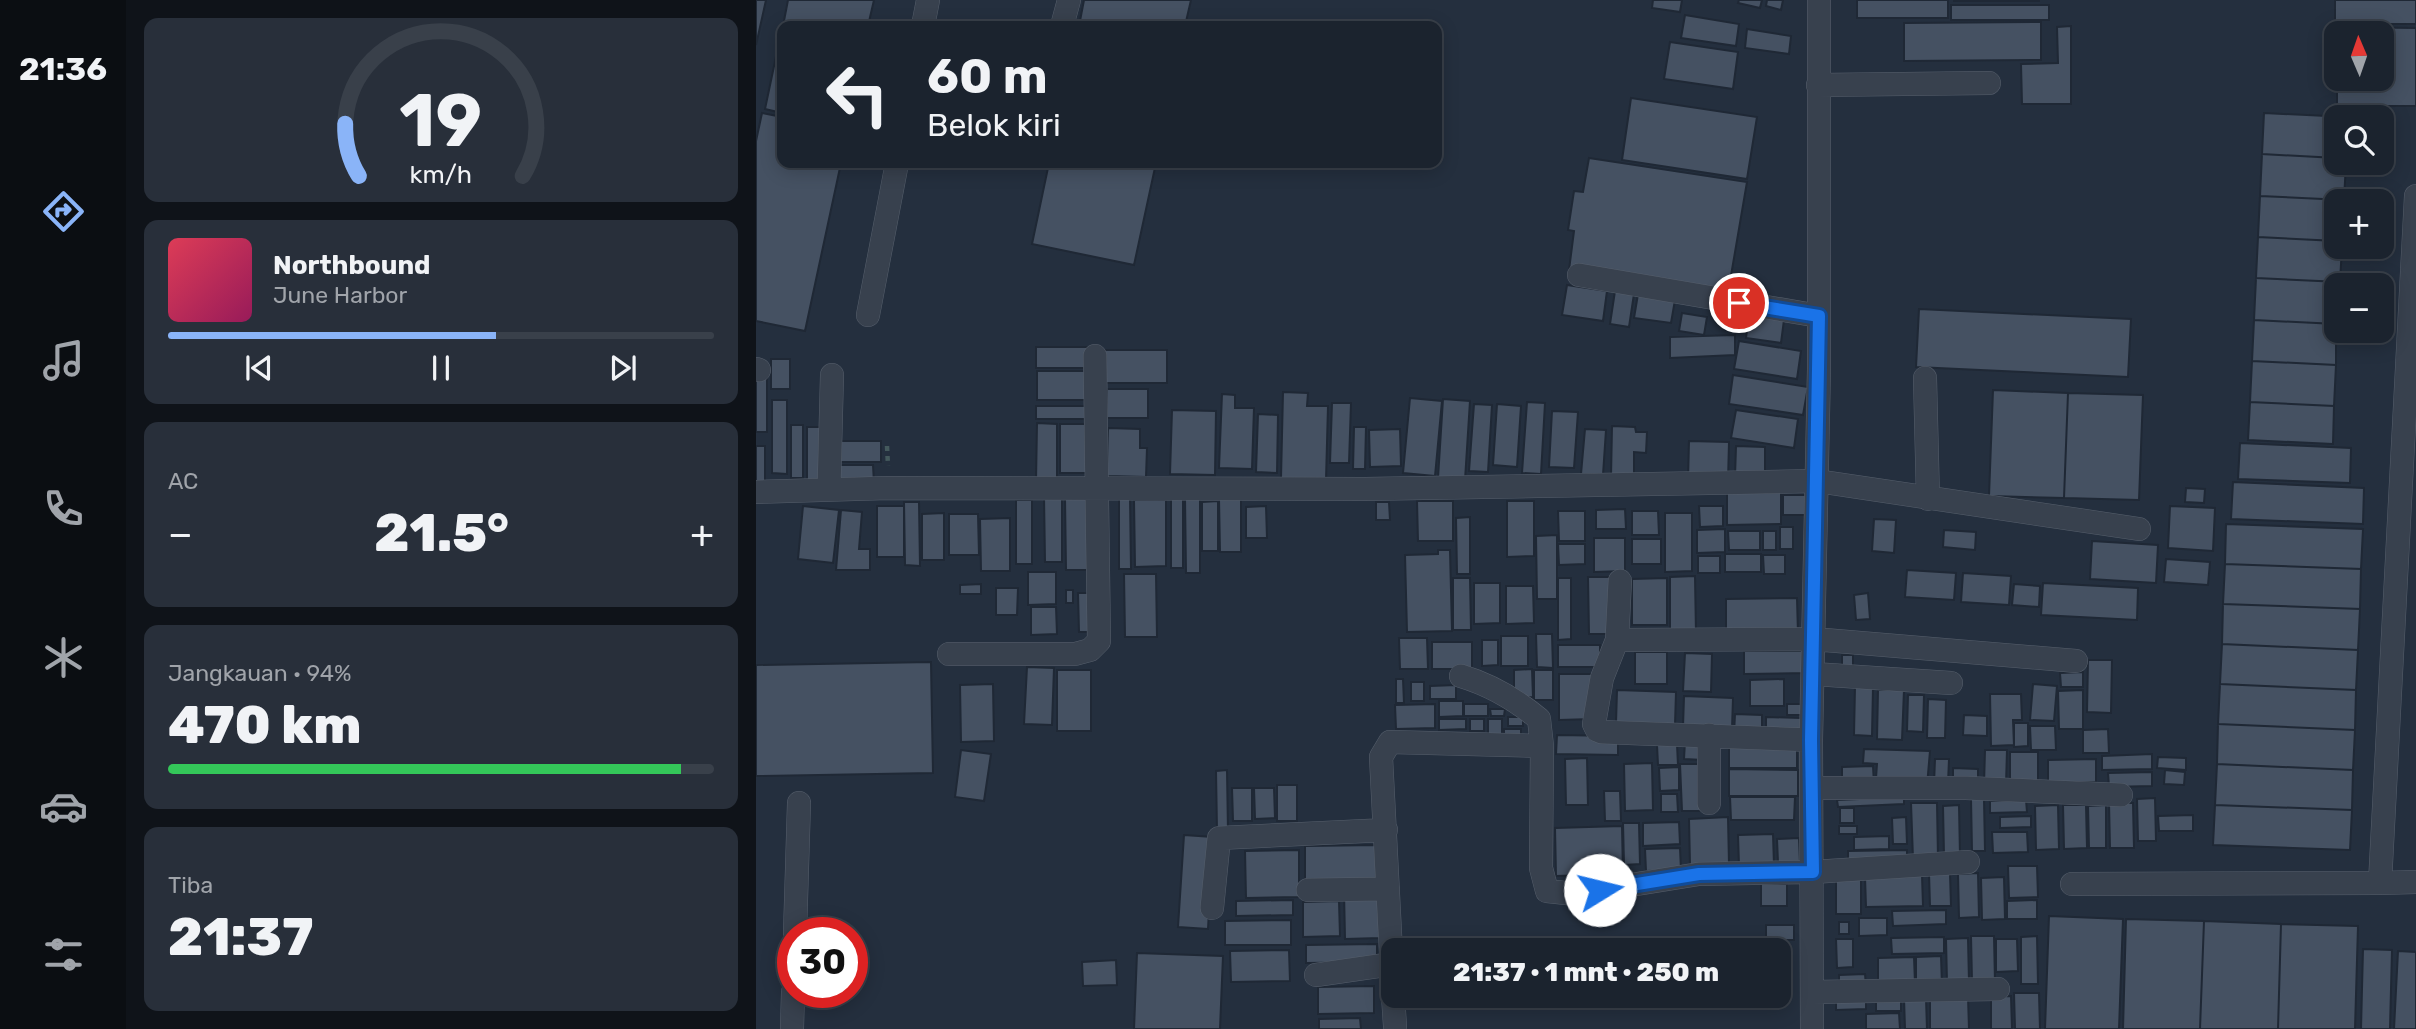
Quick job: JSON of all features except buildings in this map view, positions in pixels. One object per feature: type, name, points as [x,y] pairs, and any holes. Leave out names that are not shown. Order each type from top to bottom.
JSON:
[{"type":"street","points":[[924,21],[928,0]]},
{"type":"street","points":[[1063,21],[1069,0]]},
{"type":"street","points":[[1812,1029],[1811,740],[1819,316],[1819,0]]},
{"type":"street","points":[[1818,85],[1989,83]]},
{"type":"street","points":[[868,315],[896,168]]},
{"type":"street","points":[[2380,883],[2416,196]]},
{"type":"street","points":[[1579,275],[1819,316]]},
{"type":"street","points":[[949,654],[1075,654],[1084,653],[1096,646],[1100,633],[1095,356]]},
{"type":"street","points":[[829,489],[832,375]]},
{"type":"street","points":[[1924,378],[1928,499]]},
{"type":"street","points":[[756,492],[1097,487],[1366,489],[1817,481],[2139,529]]},
{"type":"street","points":[[1620,581],[1617,640],[1602,678],[1594,724],[1597,730],[1811,740]]},
{"type":"street","points":[[1617,640],[1813,639],[2076,661]]},
{"type":"street","points":[[1814,674],[1951,683]]},
{"type":"street","points":[[1461,676],[1482,682],[1513,698],[1539,719],[1542,746],[1541,867],[1547,891],[1575,894],[1699,874],[1813,872],[1968,862]]},
{"type":"street","points":[[1709,735],[1709,803]]},
{"type":"street","points":[[1391,938],[1381,757],[1390,742],[1542,746]]},
{"type":"street","points":[[1812,788],[1966,788],[2121,795]]},
{"type":"street","points":[[795,917],[799,803]]},
{"type":"street","points":[[1212,908],[1219,838],[1386,830]]},
{"type":"street","points":[[2072,884],[2416,882]]},
{"type":"street","points":[[1308,890],[1388,889]]},
{"type":"street","points":[[1316,975],[1381,966]]},
{"type":"street","points":[[1812,992],[1998,989]]},
{"type":"street","points":[[792,1029],[793,1008]]},
{"type":"street","points":[[1394,1008],[1395,1026]]},
{"type":"route","points":[[1600,890],[1699,874],[1813,872],[1811,740],[1819,316],[1739,303]]}]
